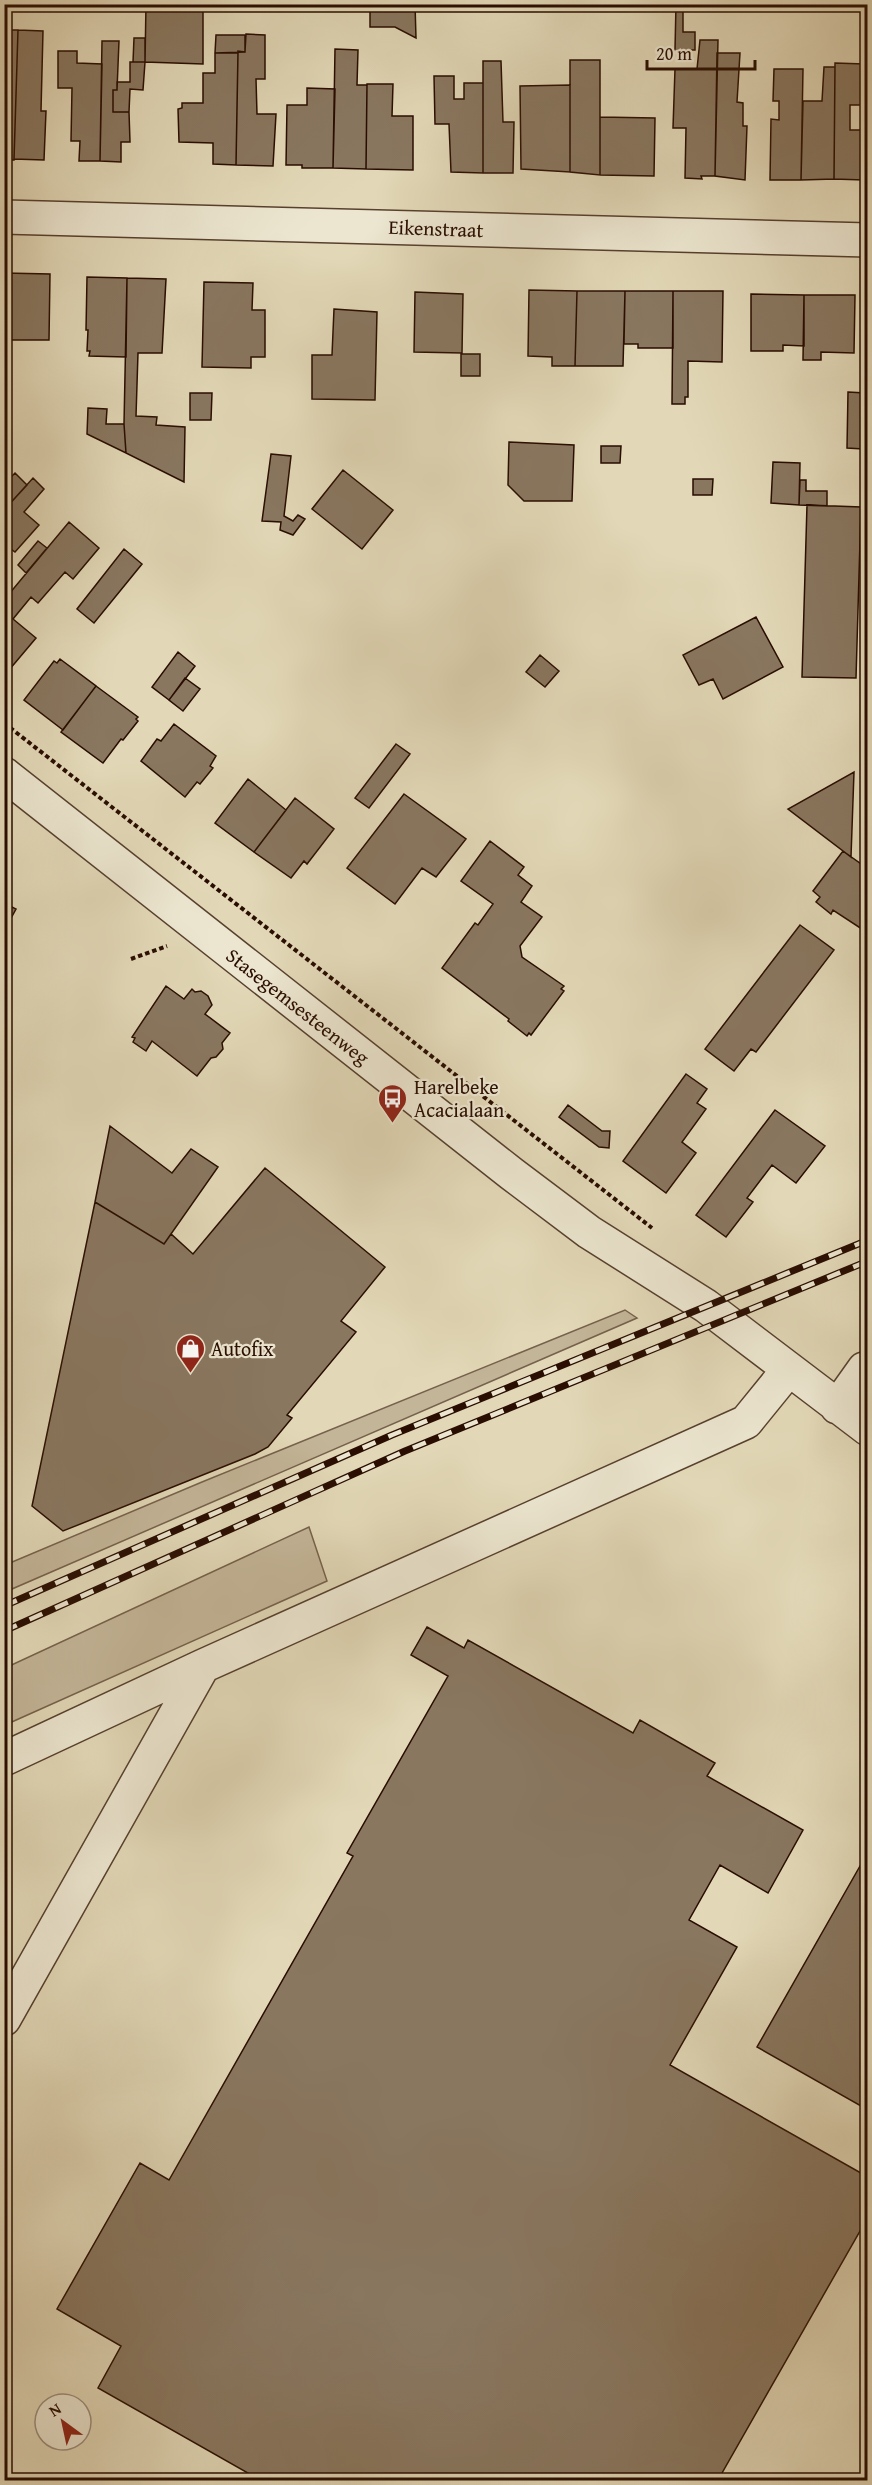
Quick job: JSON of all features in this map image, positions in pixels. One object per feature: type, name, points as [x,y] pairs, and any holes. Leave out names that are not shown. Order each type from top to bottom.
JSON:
[{"type":"street","name":"Eikenstraat","points":[[4,217],[867,240]]},
{"type":"street","name":"Stasegemsesteenweg","points":[[4,774],[569,1218],[715,1312],[867,1429]]},
{"type":"street","points":[[837,1407],[867,1368]]},
{"type":"street","points":[[4,1759],[203,1666],[746,1422],[789,1369]]},
{"type":"street","points":[[4,2019],[203,1666]]},
{"type":"path","points":[[4,723],[660,1233]]},
{"type":"shaded area","points":[[625,1310],[637,1318],[5,1592],[5,1565],[202,1482]]},
{"type":"shaded area","points":[[309,1527],[327,1581],[5,1725],[5,1668]]},
{"type":"building","points":[[146,4],[203,4],[203,64],[145,62]]},
{"type":"building","points":[[370,4],[415,4],[416,38],[395,27],[370,27]]},
{"type":"building","points":[[676,4],[683,4],[683,32],[695,32],[695,50],[675,50]]},
{"type":"building","points":[[5,30],[18,30],[14,160],[4,160]]},
{"type":"building","points":[[18,30],[43,31],[41,111],[46,111],[44,160],[14,159]]},
{"type":"building","points":[[246,34],[265,35],[265,79],[256,79],[257,114],[276,114],[273,166],[236,165],[238,51],[245,52]]},
{"type":"building","points":[[216,35],[245,35],[245,52],[215,53]]},
{"type":"building","points":[[134,38],[145,38],[145,62],[133,62]]},
{"type":"building","points":[[700,40],[718,40],[715,176],[701,176],[702,179],[685,178],[686,128],[673,128],[675,69],[697,69]]},
{"type":"building","points":[[102,41],[119,41],[117,90],[113,90],[113,112],[129,112],[130,142],[121,142],[121,162],[100,161]]},
{"type":"building","points":[[335,49],[358,50],[357,85],[367,85],[366,169],[333,168]]},
{"type":"building","points":[[58,51],[77,51],[77,63],[102,64],[100,161],[79,161],[80,141],[71,141],[72,88],[58,88]]},
{"type":"building","points":[[215,53],[238,53],[236,165],[213,164],[213,143],[179,142],[178,109],[182,108],[182,103],[203,103],[203,73],[215,73]]},
{"type":"building","points":[[717,53],[740,53],[737,102],[743,103],[743,126],[747,126],[745,180],[715,176]]},
{"type":"building","points":[[570,60],[600,60],[600,175],[570,172]]},
{"type":"building","points":[[483,61],[501,61],[503,122],[514,122],[513,173],[483,173]]},
{"type":"building","points":[[130,62],[145,62],[143,90],[130,89],[129,112],[113,112],[113,90],[117,90],[117,82],[130,82]]},
{"type":"building","points":[[835,63],[864,64],[863,105],[850,105],[850,130],[863,130],[864,180],[834,179]]},
{"type":"building","points":[[864,64],[868,64],[868,180],[864,180]]},
{"type":"building","points":[[824,67],[835,67],[834,179],[801,180],[803,101],[822,101]]},
{"type":"building","points":[[774,69],[803,69],[801,180],[770,180],[771,119],[779,120],[779,101],[773,101]]},
{"type":"building","points":[[434,76],[454,76],[454,99],[464,99],[464,83],[483,83],[483,173],[451,172],[449,124],[435,124]]},
{"type":"building","points":[[367,84],[393,84],[392,116],[413,116],[413,170],[366,169]]},
{"type":"building","points":[[570,85],[570,172],[521,169],[520,86]]},
{"type":"building","points":[[307,88],[335,89],[333,168],[302,168],[302,165],[286,165],[287,105],[307,105]]},
{"type":"building","points":[[600,117],[655,118],[654,176],[600,175]]},
{"type":"building","points":[[4,273],[50,274],[49,340],[4,340]]},
{"type":"building","points":[[87,277],[127,278],[126,357],[89,356],[90,351],[87,351],[88,330],[86,330]]},
{"type":"building","points":[[127,278],[166,279],[162,353],[138,353],[136,416],[157,417],[156,425],[185,427],[184,482],[126,453],[124,424]]},
{"type":"building","points":[[204,282],[253,283],[252,310],[265,310],[265,357],[251,357],[251,368],[202,367]]},
{"type":"building","points":[[529,290],[577,291],[575,366],[552,366],[552,357],[528,356]]},
{"type":"building","points":[[577,291],[625,291],[623,366],[575,366]]},
{"type":"building","points":[[625,291],[673,291],[673,348],[638,348],[638,344],[624,344]]},
{"type":"building","points":[[673,291],[723,291],[722,362],[688,361],[688,397],[685,397],[685,404],[672,404]]},
{"type":"building","points":[[415,292],[463,294],[462,353],[414,352]]},
{"type":"building","points":[[751,294],[804,295],[804,346],[783,345],[783,351],[751,351]]},
{"type":"building","points":[[804,295],[855,295],[854,353],[821,352],[821,360],[803,360]]},
{"type":"building","points":[[334,309],[377,312],[375,400],[312,399],[312,355],[332,355]]},
{"type":"building","points":[[461,354],[480,354],[480,376],[461,376]]},
{"type":"building","points":[[848,392],[865,393],[863,449],[847,448]]},
{"type":"building","points":[[190,393],[212,393],[211,420],[190,420]]},
{"type":"building","points":[[865,393],[868,393],[868,453],[867,442],[863,442]]},
{"type":"building","points":[[88,408],[107,409],[106,424],[124,424],[126,453],[87,434]]},
{"type":"building","points":[[509,442],[574,445],[572,501],[524,501],[508,485]]},
{"type":"building","points":[[601,446],[621,446],[620,463],[601,463]]},
{"type":"building","points":[[271,454],[291,456],[284,516],[293,521],[298,515],[305,519],[293,535],[280,530],[281,522],[262,521]]},
{"type":"building","points":[[773,462],[800,463],[799,505],[771,503]]},
{"type":"building","points":[[343,470],[393,510],[362,549],[312,509]]},
{"type":"building","points":[[15,473],[27,485],[4,510],[4,484]]},
{"type":"building","points":[[33,478],[44,489],[24,512],[39,525],[15,552],[4,544],[4,510]]},
{"type":"building","points":[[693,479],[713,479],[712,495],[693,495]]},
{"type":"building","points":[[800,480],[806,480],[806,491],[827,491],[827,506],[799,505]]},
{"type":"building","points":[[807,505],[861,507],[856,678],[802,677]]},
{"type":"building","points":[[69,522],[99,548],[73,579],[65,572],[38,603],[31,597],[13,619],[36,638],[4,676],[4,600]]},
{"type":"building","points":[[38,541],[47,548],[26,573],[18,565]]},
{"type":"building","points":[[124,549],[142,564],[94,623],[77,609]]},
{"type":"building","points":[[4,572],[11,578],[6,584],[12,590],[4,600]]},
{"type":"building","points":[[756,617],[783,667],[723,699],[713,679],[699,685],[683,655]]},
{"type":"building","points":[[178,652],[195,666],[169,700],[152,687]]},
{"type":"building","points":[[540,655],[559,671],[545,687],[526,672]]},
{"type":"building","points":[[60,659],[96,686],[63,730],[24,700],[54,661],[57,663]]},
{"type":"building","points":[[185,678],[200,689],[183,711],[169,700]]},
{"type":"building","points":[[96,686],[138,717],[136,719],[138,721],[103,763],[61,732]]},
{"type":"building","points":[[174,724],[216,756],[210,766],[213,768],[185,797],[141,761],[157,739],[161,741]]},
{"type":"building","points":[[396,744],[410,754],[369,808],[355,798]]},
{"type":"building","points":[[854,772],[851,857],[788,809]]},
{"type":"building","points":[[248,779],[286,810],[254,852],[215,823]]},
{"type":"building","points":[[404,794],[466,839],[436,877],[422,868],[395,904],[347,868]]},
{"type":"building","points":[[295,798],[334,829],[307,864],[304,861],[291,878],[254,852]]},
{"type":"building","points":[[490,841],[524,867],[518,875],[532,886],[521,902],[542,917],[520,946],[522,957],[564,986],[561,989],[564,991],[531,1035],[529,1033],[527,1036],[508,1021],[509,1019],[442,968],[475,923],[478,925],[493,904],[461,881]]},
{"type":"building","points":[[843,851],[868,869],[868,933],[833,910],[831,914],[816,902],[820,897],[813,891]]},
{"type":"building","points":[[4,903],[16,909],[4,931]]},
{"type":"building","points":[[800,925],[834,950],[756,1052],[751,1049],[734,1071],[705,1049]]},
{"type":"building","points":[[166,986],[184,999],[192,989],[208,996],[212,1005],[205,1014],[230,1033],[222,1043],[223,1049],[216,1057],[211,1058],[197,1076],[152,1041],[146,1051],[133,1042],[135,1038],[132,1037]]},
{"type":"building","points":[[686,1074],[707,1089],[697,1103],[706,1109],[682,1142],[696,1153],[666,1193],[623,1161]]},
{"type":"building","points":[[568,1105],[602,1131],[610,1131],[609,1148],[599,1147],[559,1117]]},
{"type":"building","points":[[775,1110],[825,1146],[796,1183],[772,1165],[747,1198],[753,1202],[726,1237],[696,1215]]},
{"type":"building","points":[[110,1126],[172,1173],[191,1149],[218,1167],[164,1244],[95,1202]]},
{"type":"building","name":"Autofix","points":[[265,1168],[385,1267],[341,1321],[356,1332],[287,1415],[292,1418],[268,1447],[63,1531],[32,1506],[95,1202],[164,1244],[171,1234],[193,1254]]},
{"type":"building","points":[[427,1627],[464,1648],[468,1640],[633,1733],[640,1720],[715,1763],[707,1776],[803,1830],[768,1893],[720,1865],[689,1920],[737,1947],[670,2065],[868,2177],[868,2217],[718,2480],[260,2480],[98,2388],[121,2346],[57,2309],[140,2163],[169,2180],[353,1856],[347,1853],[448,1676],[411,1655]]},
{"type":"building","points":[[868,1852],[868,2110],[757,2047]]},
{"type":"railway","points":[[4,1606],[392,1435],[868,1240]]},
{"type":"railway","points":[[4,1631],[405,1451],[868,1261]]},
{"type":"place","name":"Harelbeke Acacialaan","points":[[393,1124]]},
{"type":"place","name":"Autofix","points":[[190,1374]]}]
